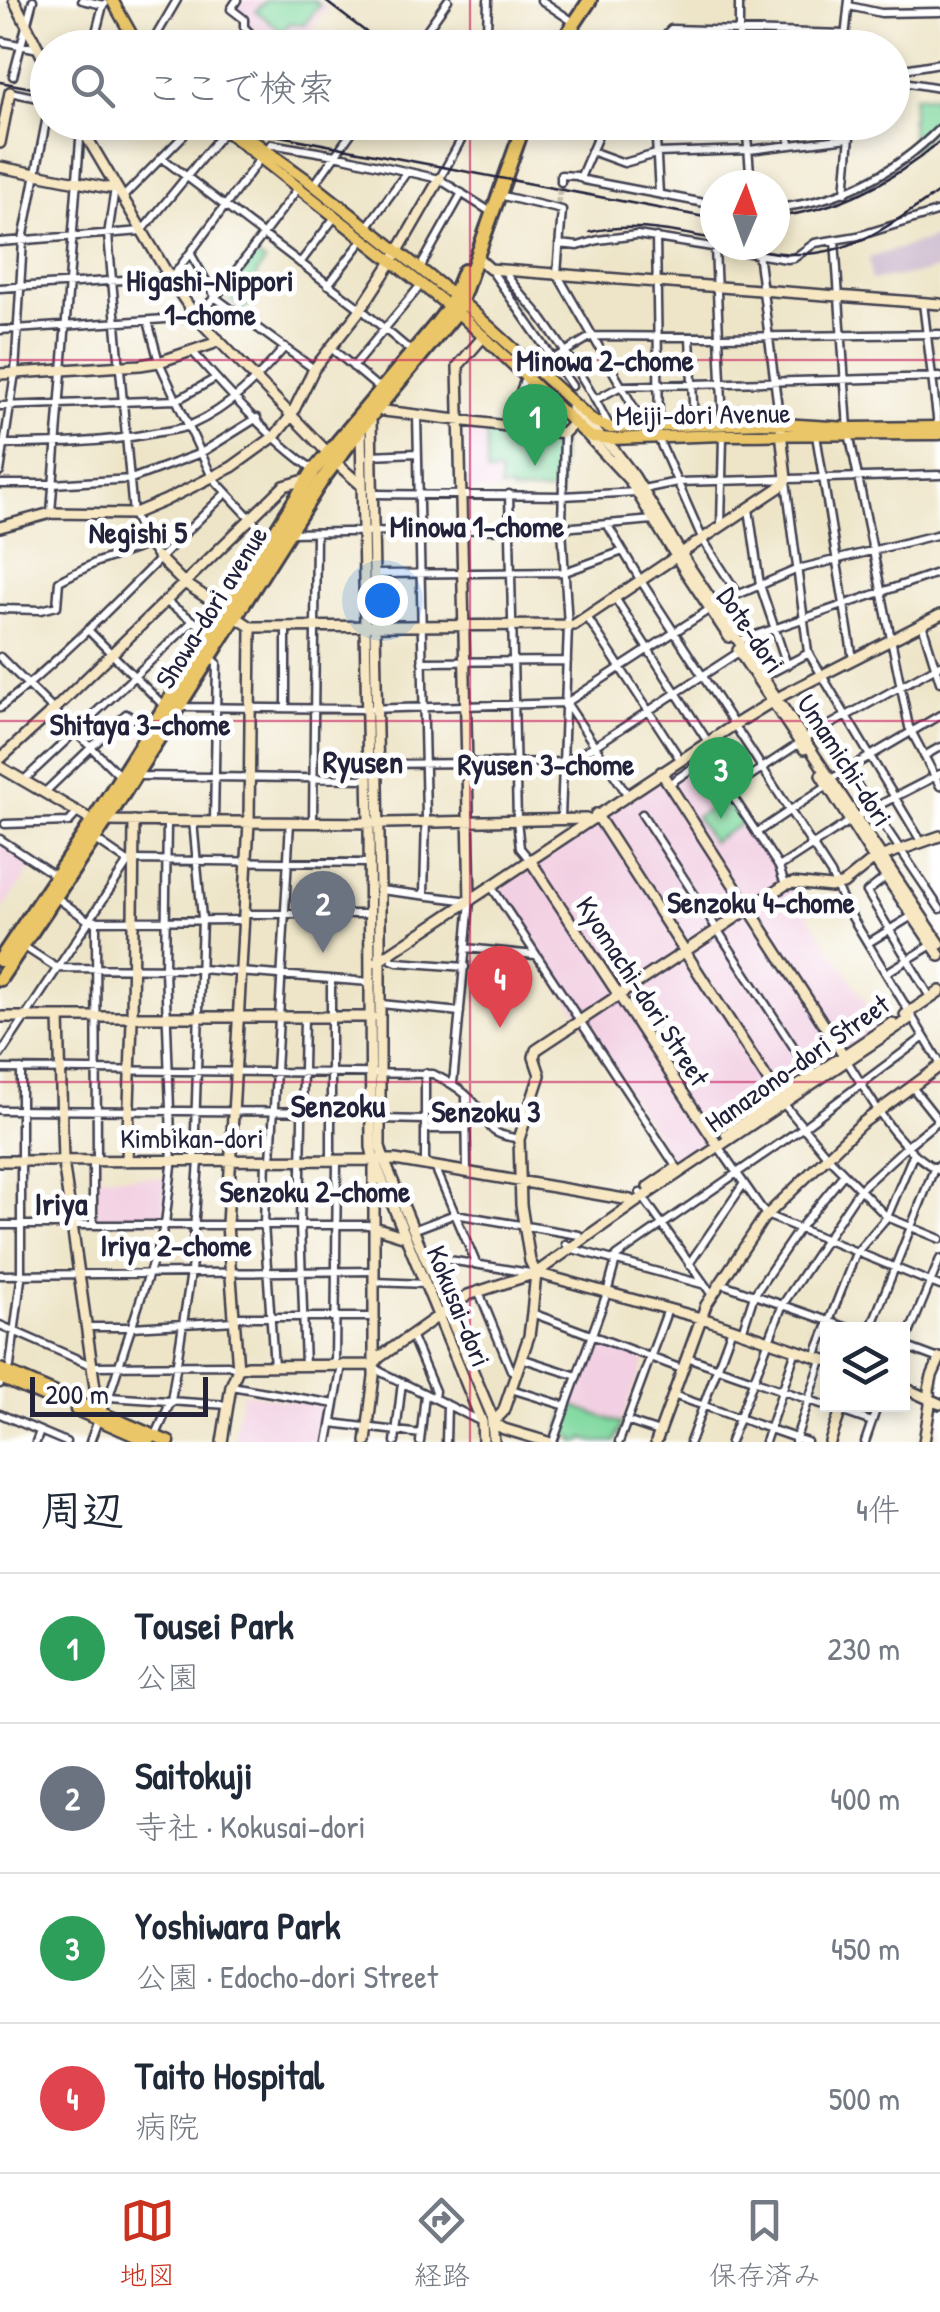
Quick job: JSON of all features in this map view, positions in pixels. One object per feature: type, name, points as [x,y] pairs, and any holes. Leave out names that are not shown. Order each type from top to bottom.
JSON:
[{"type":"highway","points":[[565,30],[582,0]]},
{"type":"highway","points":[[570,30],[590,0]]},
{"type":"highway","points":[[369,412],[383,386],[456,304],[511,140]]},
{"type":"highway","points":[[369,412],[456,304],[478,257],[488,210],[518,140]]},
{"type":"highway","name":"Showa-dori avenue","points":[[331,457],[361,428],[369,412]]},
{"type":"highway","name":"Showa-dori avenue","points":[[0,979],[94,839],[120,776],[151,729],[210,656],[270,539],[312,478],[369,412]]},
{"type":"highway","name":"Showa-dori avenue","points":[[0,960],[56,876],[136,773],[212,633],[288,533],[312,478]]},
{"type":"main road","points":[[108,2],[122,30]]},
{"type":"main road","points":[[108,2],[127,30]]},
{"type":"main road","name":"Meiji-dori Avenue","points":[[243,140],[314,185],[420,268],[525,378],[592,438],[780,429],[940,432]]},
{"type":"main road","name":"Meiji-dori Avenue","points":[[262,154],[420,286],[456,304],[593,422],[644,433]]},
{"type":"main road","name":"Meiji-dori Avenue","points":[[658,432],[694,425],[723,430]]},
{"type":"main road","name":"Meiji-dori Avenue","points":[[780,429],[816,435],[850,432]]},
{"type":"main road","points":[[2,1376],[152,1439],[169,1442]]},
{"type":"street","points":[[14,0],[30,31]]},
{"type":"street","points":[[13,76],[32,0]]},
{"type":"street","points":[[82,0],[108,2],[98,30]]},
{"type":"street","points":[[160,30],[177,0]]},
{"type":"street","points":[[236,0],[232,9],[244,19],[247,30]]},
{"type":"street","points":[[427,30],[448,0]]},
{"type":"street","points":[[486,30],[488,0]]},
{"type":"street","points":[[541,0],[569,19]]},
{"type":"street","points":[[738,30],[739,0]]},
{"type":"street","points":[[846,30],[849,3],[880,12],[940,12]]},
{"type":"street","points":[[0,42],[30,48]]},
{"type":"street","points":[[910,68],[940,62]]},
{"type":"street","points":[[910,83],[940,88]]},
{"type":"street","points":[[0,143],[7,93]]},
{"type":"street","points":[[790,206],[824,200],[873,180],[897,166],[940,128]]},
{"type":"street","points":[[0,472],[14,373],[23,240],[42,140]]},
{"type":"street","points":[[51,513],[80,140]]},
{"type":"street","points":[[88,140],[196,317],[361,485]]},
{"type":"street","points":[[122,198],[179,140]]},
{"type":"street","points":[[0,242],[142,231],[217,140]]},
{"type":"street","points":[[314,185],[346,140]]},
{"type":"street","points":[[0,527],[51,513],[134,514],[212,477],[276,436],[291,416],[314,369],[362,309],[391,263],[460,140]]},
{"type":"street","points":[[580,178],[596,140]]},
{"type":"street","points":[[656,140],[658,194]]},
{"type":"street","points":[[748,140],[750,170]]},
{"type":"street","points":[[790,140],[790,145]]},
{"type":"street","points":[[591,151],[624,163],[656,154],[749,150],[832,140]]},
{"type":"street","points":[[845,193],[849,140]]},
{"type":"street","points":[[0,288],[170,277],[271,144],[439,179],[488,210]]},
{"type":"street","points":[[162,158],[362,309],[412,352]]},
{"type":"street","points":[[0,167],[115,187]]},
{"type":"street","points":[[367,228],[407,172]]},
{"type":"street","points":[[561,182],[561,175],[700,202]]},
{"type":"street","points":[[115,187],[108,235],[134,514],[147,545],[158,558],[183,582],[251,627],[574,625],[704,540],[786,480]]},
{"type":"street","points":[[0,330],[196,317],[216,298],[299,188]]},
{"type":"street","points":[[420,268],[462,193]]},
{"type":"street","points":[[497,195],[557,206],[562,212],[557,274],[644,433],[627,444],[623,466]]},
{"type":"street","points":[[790,258],[815,243],[894,226],[940,211]]},
{"type":"street","points":[[300,263],[335,216]]},
{"type":"street","points":[[559,244],[578,246],[618,236],[656,237],[700,245]]},
{"type":"street","points":[[656,237],[658,432],[704,540],[738,594]]},
{"type":"street","points":[[328,285],[363,240]]},
{"type":"street","points":[[836,240],[850,432],[910,732],[940,786]]},
{"type":"street","points":[[190,253],[216,298],[314,369]]},
{"type":"street","points":[[478,257],[572,386]]},
{"type":"street","points":[[716,260],[723,430],[722,527]]},
{"type":"street","points":[[759,260],[809,653],[922,843]]},
{"type":"street","points":[[490,269],[940,304]]},
{"type":"street","points":[[505,270],[566,351],[611,428],[602,439]]},
{"type":"street","points":[[354,367],[420,286]]},
{"type":"street","points":[[923,303],[936,378],[940,432]]},
{"type":"street","points":[[148,321],[159,362],[212,477],[270,539]]},
{"type":"street","points":[[535,370],[592,336],[940,334]]},
{"type":"street","points":[[454,1084],[470,901],[458,366],[484,336]]},
{"type":"street","points":[[690,337],[694,425]]},
{"type":"street","points":[[0,374],[159,362],[218,340]]},
{"type":"street","points":[[2,444],[127,438],[189,426],[235,398],[284,347]]},
{"type":"street","points":[[331,348],[375,385],[383,386]]},
{"type":"street","points":[[0,759],[250,518],[284,490],[312,478],[192,351]]},
{"type":"street","points":[[0,406],[176,400],[216,378]]},
{"type":"street","points":[[507,426],[525,378]]},
{"type":"street","points":[[594,400],[620,386],[936,378]]},
{"type":"street","name":"Umamichi-dori","points":[[559,391],[623,466],[878,858]]},
{"type":"street","points":[[369,412],[564,432]]},
{"type":"street","name":"Kokusai-dori","points":[[369,412],[368,778],[385,958],[376,1017]]},
{"type":"street","points":[[417,414],[424,894]]},
{"type":"street","points":[[0,484],[132,479],[202,453],[256,418]]},
{"type":"street","points":[[563,819],[568,626],[562,496],[564,432],[574,422]]},
{"type":"street","name":"Kokusai-dori","points":[[361,428],[361,485],[372,574],[370,627]]},
{"type":"street","points":[[584,432],[623,466]]},
{"type":"street","points":[[816,435],[853,659]]},
{"type":"street","points":[[371,455],[417,454]]},
{"type":"street","points":[[371,494],[562,496],[640,491],[677,482],[940,474]]},
{"type":"street","points":[[640,491],[679,556]]},
{"type":"street","points":[[0,708],[88,630],[226,493]]},
{"type":"street","points":[[509,494],[517,820],[520,848],[530,860]]},
{"type":"street","points":[[749,509],[760,585],[787,665]]},
{"type":"street","points":[[288,533],[562,528],[654,520]]},
{"type":"street","points":[[607,524],[813,845],[940,1065],[861,1124],[766,1215],[700,1318],[658,1437],[626,1420]]},
{"type":"street","points":[[313,822],[316,533]]},
{"type":"street","points":[[88,630],[134,677],[172,705],[184,708],[566,703],[738,594],[798,569],[940,534]]},
{"type":"street","points":[[0,609],[41,610],[57,606],[59,580],[147,545]]},
{"type":"street","points":[[372,574],[565,572],[623,551]]},
{"type":"street","points":[[738,641],[940,572]]},
{"type":"street","points":[[615,598],[677,693],[728,790],[779,867],[785,885]]},
{"type":"street","points":[[165,601],[212,633]]},
{"type":"street","name":"Dote-dori","points":[[712,607],[774,700]]},
{"type":"street","points":[[370,966],[734,724],[822,674],[940,615]]},
{"type":"street","points":[[587,617],[680,759]]},
{"type":"street","points":[[23,781],[193,621]]},
{"type":"street","points":[[922,624],[940,682]]},
{"type":"street","points":[[222,1442],[238,1369],[227,1225],[249,822],[251,627]]},
{"type":"street","points":[[286,627],[286,708]]},
{"type":"street","points":[[378,764],[564,762],[596,746],[739,652]]},
{"type":"street","points":[[763,677],[809,653]]},
{"type":"street","points":[[210,656],[216,662],[214,821]]},
{"type":"street","points":[[0,657],[120,776]]},
{"type":"street","points":[[422,662],[567,661]]},
{"type":"street","points":[[728,790],[802,741],[938,666]]},
{"type":"street","points":[[566,703],[628,794]]},
{"type":"street","name":"Kokusai-dori","points":[[371,708],[378,764],[370,862],[370,982],[376,1017],[379,1160]]},
{"type":"street","points":[[44,793],[126,714],[151,729]]},
{"type":"street","points":[[756,832],[842,772],[940,715]]},
{"type":"street","points":[[924,757],[940,746]]},
{"type":"street","points":[[669,784],[697,766]]},
{"type":"street","points":[[0,767],[99,820],[374,822],[592,817]]},
{"type":"street","points":[[661,772],[879,1111],[906,1147],[938,1168],[873,1322]]},
{"type":"street","points":[[842,772],[856,782],[940,909]]},
{"type":"street","points":[[136,773],[368,778]]},
{"type":"street","points":[[779,867],[873,807],[937,775]]},
{"type":"street","points":[[1,828],[69,822],[78,812]]},
{"type":"street","points":[[642,814],[806,1066]]},
{"type":"street","points":[[592,817],[802,1128],[886,1217],[940,1239]]},
{"type":"street","points":[[563,819],[570,823],[571,832]]},
{"type":"street","points":[[127,1160],[132,1017],[130,861],[134,821]]},
{"type":"street","points":[[90,1442],[109,1397],[165,1224],[172,1160],[165,920],[167,821]]},
{"type":"street","points":[[152,1439],[171,1401],[194,1225],[202,920],[193,821]]},
{"type":"street","points":[[274,1366],[264,1224],[290,822]]},
{"type":"street","points":[[1,828],[56,876]]},
{"type":"street","points":[[488,1422],[503,1412],[532,1313],[536,1274],[530,1260],[518,1181],[519,1138],[540,1075],[534,1053],[785,885],[837,886],[878,858],[940,836]]},
{"type":"street","points":[[94,839],[130,861],[370,862]]},
{"type":"street","points":[[878,858],[912,916],[936,944]]},
{"type":"street","points":[[878,858],[936,944],[940,956]]},
{"type":"street","name":"Kyomachi-dori Street","points":[[530,860],[716,1144]]},
{"type":"street","points":[[0,1055],[130,861]]},
{"type":"street","points":[[886,877],[867,892],[907,960],[935,994]]},
{"type":"street","points":[[492,886],[676,1168]]},
{"type":"street","points":[[380,890],[470,901]]},
{"type":"street","points":[[56,897],[92,921],[370,914]]},
{"type":"street","points":[[868,943],[912,916]]},
{"type":"street","points":[[92,921],[98,1112],[93,1224]]},
{"type":"street","points":[[886,973],[936,944]]},
{"type":"street","points":[[22,946],[57,968],[200,969],[370,982]]},
{"type":"street","points":[[466,948],[535,954]]},
{"type":"street","points":[[385,958],[464,967]]},
{"type":"street","points":[[328,1442],[338,1365],[331,979]]},
{"type":"street","name":"Hanazono-dori Street","points":[[568,1246],[845,1058],[885,1026],[908,1019],[909,1012],[935,994]]},
{"type":"street","points":[[381,1004],[460,1012]]},
{"type":"street","points":[[0,1017],[376,1017]]},
{"type":"street","points":[[59,1017],[63,1161],[99,1417]]},
{"type":"street","points":[[304,1017],[300,1225],[306,1366]]},
{"type":"street","points":[[0,1325],[92,1366],[228,1365],[238,1369],[373,1365],[447,1405],[528,1439],[550,1442],[592,1335],[617,1256],[802,1128],[924,1037]]},
{"type":"street","points":[[0,1069],[433,1074],[454,1084],[496,1133],[519,1138]]},
{"type":"street","points":[[2,1376],[10,1366],[22,1275],[21,1069]]},
{"type":"street","name":"Kokusai-dori","points":[[376,1073],[371,1112],[379,1160],[426,1284],[443,1312]]},
{"type":"street","points":[[425,1073],[430,1166],[476,1264]]},
{"type":"street","points":[[730,1442],[783,1304],[860,1190],[939,1121],[912,1087]]},
{"type":"street","points":[[466,1096],[467,1172]]},
{"type":"street","points":[[0,1110],[371,1112]]},
{"type":"street","points":[[381,1119],[466,1129]]},
{"type":"street","points":[[716,1144],[766,1215],[940,1286]]},
{"type":"street","name":"Hanazono-dori Street","points":[[536,1274],[580,1235],[716,1144]]},
{"type":"street","points":[[720,1283],[829,1321],[856,1253],[886,1217],[914,1153]]},
{"type":"street","name":"Kimbikan-dori","points":[[0,1160],[379,1160],[637,1198]]},
{"type":"street","points":[[366,1442],[373,1365],[374,1227],[379,1160]]},
{"type":"street","points":[[690,1442],[717,1368],[754,1295],[799,1229],[844,1174]]},
{"type":"street","points":[[689,1264],[744,1185]]},
{"type":"street","points":[[637,1198],[662,1224],[712,1296]]},
{"type":"street","points":[[0,1225],[368,1225],[410,1234],[455,1214],[580,1235]]},
{"type":"street","name":"Kokusai-dori","points":[[410,1234],[424,1256],[494,1442]]},
{"type":"street","points":[[568,1246],[702,1284]]},
{"type":"street","points":[[424,1256],[536,1274],[700,1318],[820,1358]]},
{"type":"street","points":[[910,1331],[940,1259]]},
{"type":"street","points":[[0,1275],[336,1272],[426,1284]]},
{"type":"street","points":[[373,1365],[468,1295],[536,1274]]},
{"type":"street","points":[[479,1292],[512,1370],[517,1372]]},
{"type":"street","points":[[619,1442],[668,1309]]},
{"type":"street","points":[[532,1313],[682,1368]]},
{"type":"street","points":[[87,1328],[270,1317],[373,1318]]},
{"type":"street","points":[[412,1335],[435,1391],[434,1398]]},
{"type":"street","points":[[765,1442],[796,1350]]},
{"type":"street","points":[[910,1350],[940,1359],[928,1393],[930,1406],[924,1442]]},
{"type":"street","points":[[687,1357],[820,1403]]},
{"type":"street","points":[[521,1358],[577,1376]]},
{"type":"street","points":[[796,1440],[820,1365]]},
{"type":"street","points":[[394,1442],[402,1382]]},
{"type":"street","points":[[232,1386],[335,1404]]},
{"type":"street","points":[[511,1389],[566,1406]]},
{"type":"street","points":[[910,1392],[940,1404]]},
{"type":"street","points":[[332,1422],[420,1438],[426,1394]]},
{"type":"street","points":[[673,1395],[807,1442]]},
{"type":"street","points":[[109,1397],[228,1405]]},
{"type":"street","points":[[446,1442],[447,1405]]},
{"type":"street","points":[[830,1442],[841,1412]]},
{"type":"street","points":[[851,1412],[872,1422]]},
{"type":"street","points":[[865,1442],[875,1412]]},
{"type":"street","points":[[0,1414],[66,1442]]},
{"type":"street","name":"Kokusai-dori","points":[[483,1442],[488,1422]]},
{"type":"street","points":[[36,1442],[40,1431]]},
{"type":"shaded area","points":[[240,0],[317,0],[328,8],[310,30],[248,30],[234,8]]},
{"type":"shaded area","points":[[940,236],[940,268],[871,280],[869,258]]},
{"type":"shaded area","points":[[467,425],[510,430],[511,492],[466,491]]},
{"type":"shaded area","points":[[701,752],[882,1027],[676,1165],[496,890]]},
{"type":"shaded area","points":[[0,842],[33,865],[0,914]]},
{"type":"shaded area","points":[[96,1176],[166,1179],[163,1221],[97,1222]]},
{"type":"shaded area","points":[[595,1340],[645,1359],[621,1422],[571,1403]]},
{"type":"shaded area","points":[[242,1393],[330,1407],[323,1442],[233,1442]]},
{"type":"green space","points":[[266,0],[314,0],[320,5],[304,25],[290,23],[284,30],[256,11]]},
{"type":"green space","points":[[914,96],[934,96],[940,123],[913,150],[911,126]]},
{"type":"green space","points":[[254,254],[265,262],[257,273],[254,304],[250,303],[245,312],[224,296]]},
{"type":"green space","points":[[486,429],[561,439],[559,492],[500,489],[500,473],[487,473]]},
{"type":"green space","points":[[729,796],[745,821],[712,842],[696,817]]},
{"type":"green space","points":[[569,1404],[622,1424],[615,1442],[574,1442],[575,1438],[559,1433]]},
{"type":"tunnel","points":[[558,204],[561,182]]},
{"type":"tram line","points":[[324,0],[363,30]]},
{"type":"railway","points":[[0,82],[30,88]]},
{"type":"railway","points":[[301,140],[700,216]]},
{"type":"railway","points":[[790,214],[864,192],[940,141]]},
{"type":"railway","points":[[790,254],[820,253],[857,242],[940,191]]},
{"type":"railway","points":[[590,232],[637,228],[700,236]]},
{"type":"place","name":"Tousei Park","points":[[535,466]]},
{"type":"place","name":"Yoshiwara Park","points":[[721,819]]},
{"type":"place","name":"Saitokuji","points":[[323,953]]},
{"type":"place","name":"Taito Hospital","points":[[500,1028]]},
{"type":"district","name":"Higashi-Nippori 1-chome","points":[[210,298]]},
{"type":"district","name":"Minowa 2-chome","points":[[605,361]]},
{"type":"district","name":"Minowa 1-chome","points":[[477,527]]},
{"type":"district","name":"Negishi 5","points":[[138,533]]},
{"type":"district","name":"Shitaya 3-chome","points":[[140,725]]},
{"type":"district","name":"Ryusen","points":[[363,762]]},
{"type":"district","name":"Ryusen 3-chome","points":[[546,765]]},
{"type":"district","name":"Senzoku 4-chome","points":[[761,903]]},
{"type":"district","name":"Senzoku","points":[[338,1106]]},
{"type":"district","name":"Senzoku 3","points":[[486,1112]]},
{"type":"district","name":"Senzoku 2-chome","points":[[315,1192]]},
{"type":"district","name":"Iriya","points":[[61,1204]]},
{"type":"district","name":"Iriya 2-chome","points":[[176,1246]]}]
